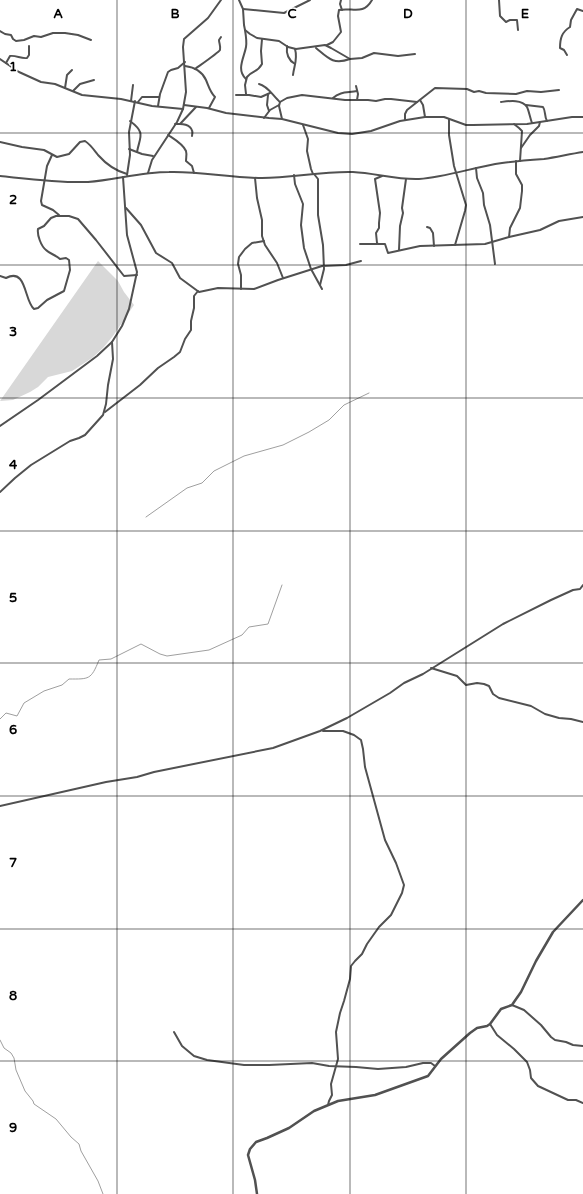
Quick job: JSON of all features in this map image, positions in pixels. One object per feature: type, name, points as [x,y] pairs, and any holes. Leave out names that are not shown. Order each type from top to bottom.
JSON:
[{"type":"street","points":[[148,173],[154,156],[176,124],[183,109],[186,92],[183,47],[184,39],[208,18],[221,0]]},
{"type":"street","points":[[239,0],[243,9],[246,47],[241,69],[242,75],[246,79]]},
{"type":"street","points":[[243,9],[284,13],[310,0]]},
{"type":"street","points":[[339,0],[342,10]]},
{"type":"street","points":[[326,46],[333,42],[341,31],[338,12],[342,10],[360,10],[368,5],[372,0]]},
{"type":"street","points":[[499,0],[500,16],[505,22],[517,20],[518,30]]},
{"type":"street","points":[[567,55],[564,50],[560,48],[561,36],[565,30],[570,27],[571,20],[577,9],[583,11]]},
{"type":"street","points":[[245,30],[253,36],[262,39],[279,41],[286,46],[295,49],[322,45],[326,46],[350,59]]},
{"type":"street","points":[[0,31],[10,35],[16,41],[34,36],[41,37],[53,33],[78,35],[91,40]]},
{"type":"street","points":[[195,69],[220,50],[221,47],[219,40],[221,37]]},
{"type":"street","points":[[246,94],[246,79],[250,74],[258,71],[262,66],[262,39]]},
{"type":"street","points":[[6,64],[10,56],[14,55],[27,58],[29,54],[29,46]]},
{"type":"street","points":[[286,46],[287,56],[295,64]]},
{"type":"street","points":[[315,47],[336,62],[362,58],[374,53],[398,56],[415,54]]},
{"type":"street","points":[[293,75],[297,56],[295,49]]},
{"type":"street","points":[[0,59],[19,72],[41,82],[53,83],[82,95],[183,109]]},
{"type":"street","points":[[158,106],[159,97],[169,72],[178,68],[184,62]]},
{"type":"street","points":[[185,66],[195,69],[204,76],[210,91],[215,96],[208,108]]},
{"type":"street","points":[[65,88],[67,75],[72,70]]},
{"type":"street","points":[[73,91],[80,84],[94,80]]},
{"type":"street","points":[[259,84],[266,87],[269,93],[280,102]]},
{"type":"street","points":[[130,101],[133,85]]},
{"type":"street","points":[[356,86],[358,94],[357,100]]},
{"type":"street","points":[[405,120],[407,110],[435,88],[442,90],[448,88],[467,89],[474,92],[479,91],[486,93],[516,94],[527,91],[541,92],[559,90]]},
{"type":"street","points":[[333,98],[340,93],[357,91]]},
{"type":"street","points":[[236,95],[246,94],[261,97],[269,93]]},
{"type":"street","points":[[269,93],[267,105],[269,111]]},
{"type":"street","points":[[282,119],[279,106],[280,102],[287,98],[302,94],[345,100],[376,101],[391,99],[416,102]]},
{"type":"street","points":[[127,175],[130,149],[128,137],[130,121],[137,102],[142,97],[159,97]]},
{"type":"street","points":[[420,100],[425,117]]},
{"type":"street","points":[[502,102],[516,102],[525,105],[543,107],[547,121]]},
{"type":"street","points":[[184,105],[208,108],[220,112],[282,119],[333,132],[352,134],[371,132],[392,123],[425,117],[441,117],[467,125],[532,123],[572,117],[583,117]]},
{"type":"street","points":[[525,105],[532,123]]},
{"type":"street","points":[[264,118],[269,111],[279,106]]},
{"type":"street","points":[[180,124],[196,107]]},
{"type":"street","points":[[449,119],[449,135],[456,173],[466,204],[456,245]]},
{"type":"street","points":[[130,121],[138,127],[141,135],[137,152]]},
{"type":"street","points":[[520,148],[539,126],[540,122]]},
{"type":"street","points":[[176,124],[184,124],[191,128],[193,132],[192,136]]},
{"type":"street","points":[[303,124],[308,139],[307,151],[311,169],[319,181],[318,215],[323,245],[324,265],[320,285]]},
{"type":"street","points":[[514,124],[522,131],[520,161]]},
{"type":"street","points":[[168,135],[185,149],[186,161],[191,165],[194,172]]},
{"type":"street","points":[[0,142],[26,148],[44,150],[52,155],[60,157],[69,154],[80,142],[83,141],[91,146],[114,168],[127,175]]},
{"type":"street","points":[[130,149],[154,156]]},
{"type":"street","points":[[0,176],[86,182],[123,177],[127,175],[168,172],[194,172],[255,178],[349,172],[406,179],[426,178],[456,173],[502,162],[545,159],[583,152]]},
{"type":"street","points":[[52,155],[47,166],[41,194],[41,203],[59,215]]},
{"type":"street","points":[[508,236],[510,228],[520,208],[522,191],[522,185],[516,174],[516,161]]},
{"type":"street","points":[[476,168],[477,178],[483,194],[484,205],[490,225],[495,264]]},
{"type":"street","points":[[294,175],[295,184],[303,204],[301,225],[303,242],[311,269],[322,289]]},
{"type":"street","points":[[377,244],[376,232],[379,228],[378,223],[380,213],[375,180],[383,176]]},
{"type":"street","points":[[0,426],[80,370],[112,342],[126,317],[137,275],[136,264],[127,235],[123,177]]},
{"type":"street","points":[[255,178],[257,198],[262,220],[262,236],[266,248],[280,268],[283,278]]},
{"type":"street","points":[[399,250],[400,226],[403,213],[402,205],[406,179]]},
{"type":"street","points":[[125,208],[141,225],[156,253],[172,263],[180,278],[198,291],[202,292],[218,288],[251,290],[324,265],[346,265],[361,261]]},
{"type":"street","points":[[0,276],[6,278],[13,276],[20,279],[24,284],[30,305],[34,310],[47,300],[64,291],[70,270],[69,260],[66,258],[61,260],[57,256],[47,251],[43,247],[37,232],[39,228],[44,226],[51,218],[59,215],[74,217],[80,221],[124,276],[137,275]]},
{"type":"street","points":[[360,244],[385,244],[388,253],[420,246],[482,245],[508,236],[540,230],[559,221],[583,217]]},
{"type":"street","points":[[427,227],[433,232],[434,246]]},
{"type":"street","points":[[241,289],[241,275],[238,264],[239,257],[252,243],[264,242]]},
{"type":"street","points":[[0,492],[14,478],[31,465],[70,441],[85,435],[104,412],[180,352],[185,339],[191,330],[194,296],[198,291]]},
{"type":"street","points":[[104,412],[113,358],[112,342]]},
{"type":"street","points":[[0,806],[287,744],[347,718],[503,624],[551,600],[580,589],[583,585]]},
{"type":"street","points":[[431,668],[457,676],[466,685],[477,683],[489,686],[493,694],[499,698],[531,706],[545,714],[583,722]]},
{"type":"street","points":[[320,731],[343,731],[354,735],[361,740],[364,749],[365,767],[385,840],[404,885],[402,893],[391,915],[380,927],[367,944],[362,954],[351,966],[350,979],[337,1026],[336,1039],[338,1059],[331,1084],[332,1095],[328,1105]]},
{"type":"street","points":[[512,1005],[521,992],[536,961],[553,932],[583,900]]},
{"type":"street","points":[[257,1194],[255,1180],[248,1158],[251,1147],[257,1141],[289,1128],[314,1111],[328,1105],[348,1099],[375,1095],[428,1076],[450,1051],[470,1033],[477,1028],[490,1024],[501,1009],[512,1005],[517,1006],[524,1010],[541,1025],[555,1040],[583,1046]]},
{"type":"street","points":[[490,1024],[497,1035],[509,1044],[527,1062],[532,1078],[538,1086],[568,1100],[576,1100],[583,1103]]},
{"type":"street","points":[[174,1032],[185,1050],[194,1056],[207,1060],[244,1065],[262,1066],[309,1063],[378,1069],[406,1067],[427,1063],[431,1063],[436,1066]]},
{"type":"shaded area","points":[[98,261],[118,281],[134,305],[113,336],[92,358],[72,371],[48,377],[38,387],[13,400],[0,401]]},
{"type":"waterway","points":[[146,517],[187,488],[202,483],[214,471],[244,456],[283,445],[309,432],[329,420],[344,405],[369,393]]},
{"type":"waterway","points":[[0,719],[6,713],[17,716],[24,703],[44,691],[62,685],[69,679],[81,679],[88,677],[94,671],[99,660],[111,659],[141,644],[167,656],[209,650],[242,635],[249,627],[268,624],[282,585]]},
{"type":"waterway","points":[[0,1040],[4,1048],[11,1053],[14,1058],[16,1070],[25,1091],[34,1104],[56,1119],[79,1144],[81,1151],[98,1181],[103,1194]]}]
